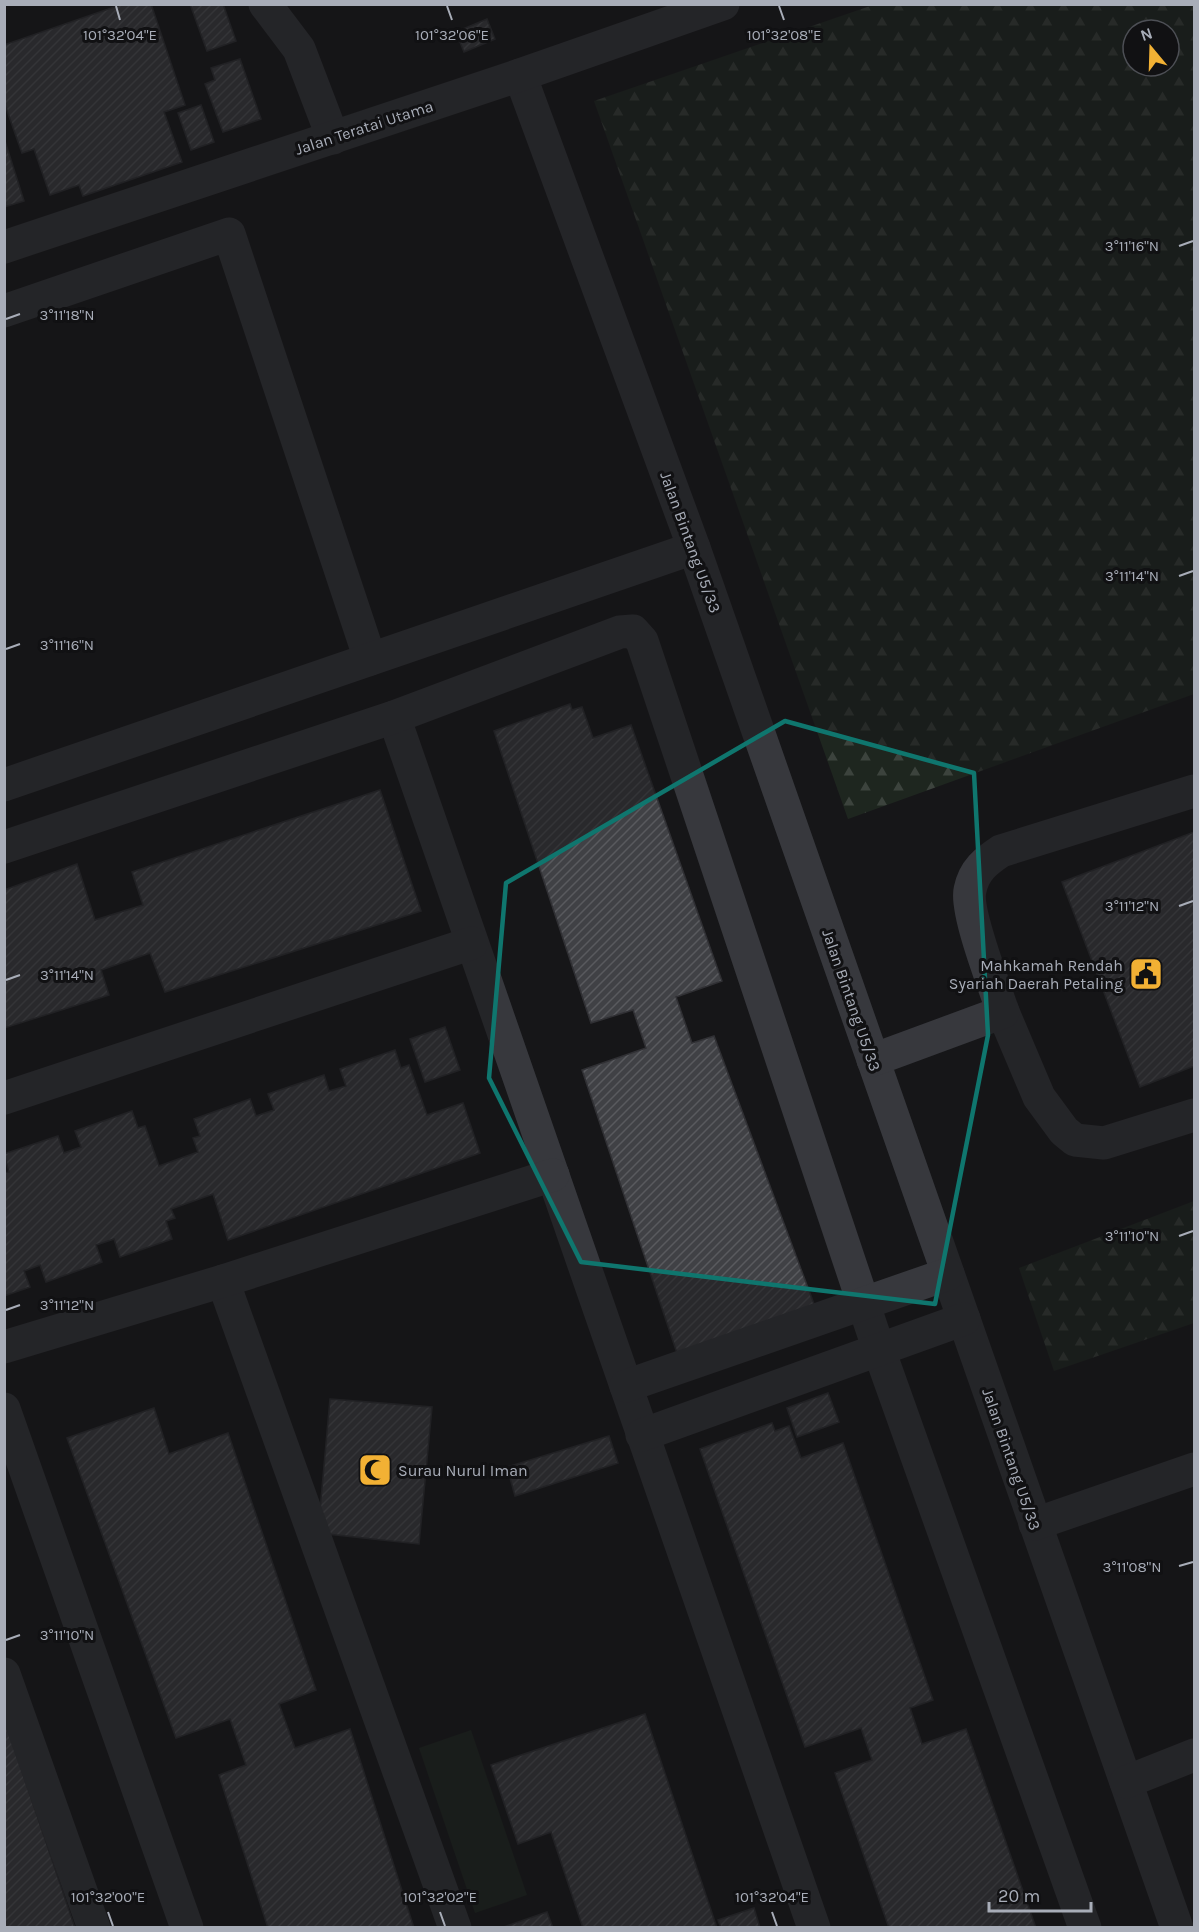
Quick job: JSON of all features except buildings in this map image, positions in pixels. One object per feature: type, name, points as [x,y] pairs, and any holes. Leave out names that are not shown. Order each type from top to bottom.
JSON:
[{"type":"street","points":[[265,4],[299,49],[333,138]]},
{"type":"street","name":"Jalan Teratai Utama","points":[[4,247],[520,75],[723,4]]},
{"type":"street","name":"Jalan Bintang U5/33","points":[[520,75],[694,548],[1178,1928]]},
{"type":"street","points":[[4,311],[229,234],[370,659]]},
{"type":"street","points":[[4,785],[694,548]]},
{"type":"street","points":[[4,847],[394,717],[620,632],[633,631],[642,641],[879,1350],[1085,1928]]},
{"type":"street","points":[[394,717],[814,1928]]},
{"type":"street","points":[[1194,791],[1001,851],[981,865],[969,891],[971,912],[1003,1012],[1039,1097],[1064,1131],[1075,1140],[1104,1143],[1194,1115]]},
{"type":"street","points":[[4,1098],[472,943]]},
{"type":"street","points":[[873,1060],[1003,1012]]},
{"type":"street","points":[[4,1347],[223,1281],[553,1176]]},
{"type":"street","points":[[626,1386],[948,1274]]},
{"type":"street","points":[[223,1281],[455,1928]]},
{"type":"street","points":[[642,1435],[964,1319]]},
{"type":"street","points":[[4,1409],[187,1928]]},
{"type":"street","points":[[1035,1524],[1194,1469]]},
{"type":"street","points":[[4,1674],[94,1928]]},
{"type":"street","points":[[1126,1782],[1194,1755]]},
{"type":"highlighted area","points":[[785,721],[974,773],[988,1035],[935,1304],[581,1262],[489,1078],[506,883]]},
{"type":"green space","points":[[873,5],[1194,5],[1194,694],[848,819],[594,101]]},
{"type":"green space","points":[[1194,1201],[1194,1323],[1054,1371],[1019,1268]]},
{"type":"green space","points":[[471,1730],[527,1895],[475,1913],[419,1748]]},
{"type":"place","name":"Mahkamah Rendah Syariah Daerah Petaling","points":[[1146,974]]},
{"type":"place","name":"Surau Nurul Iman","points":[[375,1470]]}]
